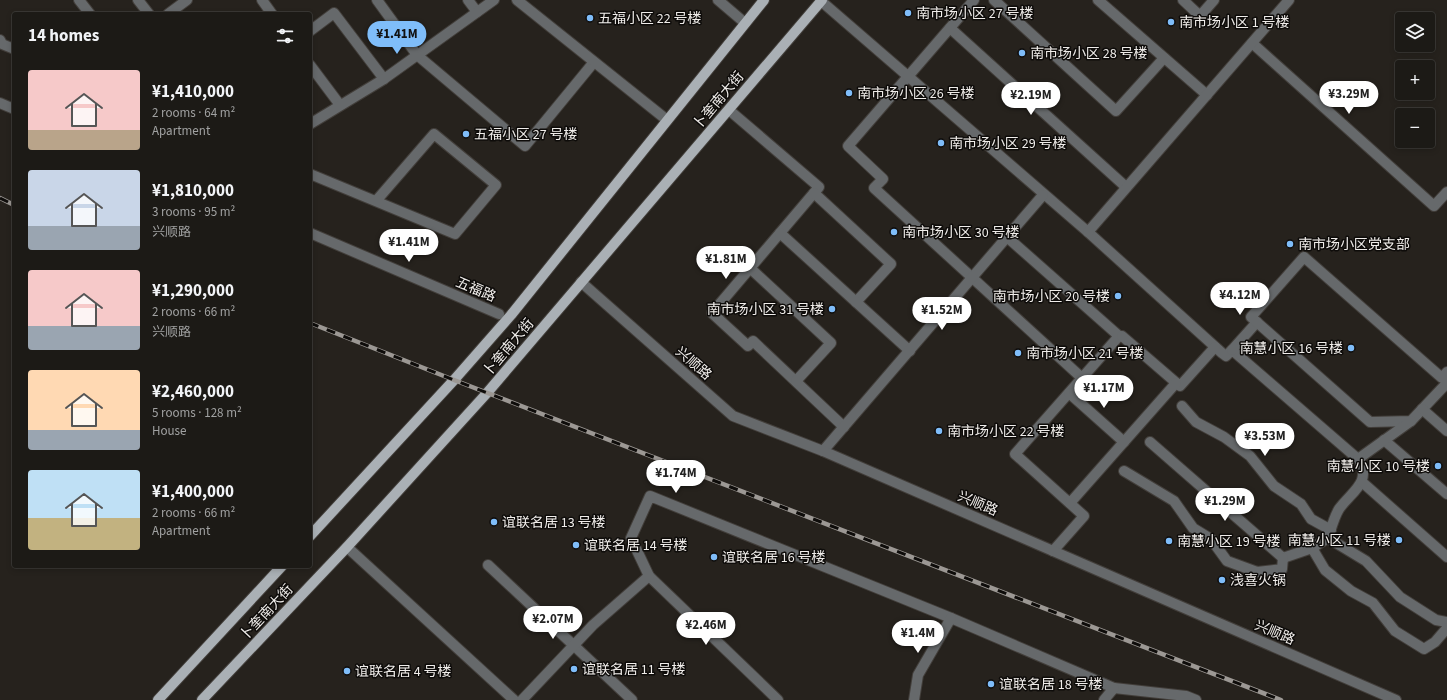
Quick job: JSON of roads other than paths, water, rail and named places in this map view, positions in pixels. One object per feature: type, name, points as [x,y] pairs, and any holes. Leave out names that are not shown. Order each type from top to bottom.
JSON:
[{"type":"main road","name":"卜奎南大街","points":[[312,534],[454,380],[511,315],[764,0]]},
{"type":"main road","name":"卜奎南大街","points":[[202,700],[347,547],[487,393],[821,1]]},
{"type":"main road","name":"卜奎南大街","points":[[158,700],[280,568]]},
{"type":"street","points":[[79,0],[88,12]]},
{"type":"street","points":[[138,0],[147,12]]},
{"type":"street","points":[[171,12],[187,0]]},
{"type":"street","points":[[262,0],[268,12]]},
{"type":"street","points":[[377,0],[417,55],[525,146],[594,62]]},
{"type":"street","points":[[468,0],[477,12]]},
{"type":"street","points":[[312,123],[384,79],[494,0]]},
{"type":"street","points":[[517,0],[667,120]]},
{"type":"street","points":[[718,0],[745,23]]},
{"type":"street","points":[[974,0],[848,146],[883,178],[874,188],[1082,378]]},
{"type":"street","points":[[994,0],[1116,111],[1164,58]]},
{"type":"street","points":[[1098,0],[1207,94]]},
{"type":"street","points":[[1183,0],[1200,16],[1214,0]]},
{"type":"street","points":[[1088,232],[1289,0]]},
{"type":"street","points":[[821,1],[1043,195],[1088,232],[1226,356],[1257,322]]},
{"type":"street","points":[[312,30],[334,13],[384,79]]},
{"type":"street","points":[[950,28],[1126,187]]},
{"type":"street","points":[[0,40],[2,44],[12,48]]},
{"type":"street","points":[[1252,43],[1434,206],[1447,192]]},
{"type":"street","points":[[312,68],[340,105]]},
{"type":"street","points":[[0,103],[12,108]]},
{"type":"street","points":[[728,110],[819,187],[712,313],[748,346],[753,341],[844,427]]},
{"type":"street","points":[[312,175],[455,234],[496,185],[434,134],[376,201]]},
{"type":"street","points":[[814,193],[890,264],[856,302]]},
{"type":"street","points":[[823,452],[1043,195]]},
{"type":"street","points":[[780,233],[910,351]]},
{"type":"street","name":"五福路","points":[[312,234],[499,314]]},
{"type":"street","points":[[1007,237],[1119,336],[1015,454],[1084,516],[1053,551]]},
{"type":"street","points":[[1358,460],[1411,421],[1446,379],[1304,257],[1251,317],[1370,422],[1411,421]]},
{"type":"street","points":[[750,268],[831,343],[796,381]]},
{"type":"street","name":"兴顺路","points":[[581,282],[733,416],[823,452],[1396,700]]},
{"type":"street","points":[[1122,336],[1180,386],[1215,347]]},
{"type":"street","points":[[1232,350],[1358,460],[1362,466],[1362,482],[1338,510],[1330,534],[1312,548],[1283,558]]},
{"type":"street","points":[[1070,503],[1176,383]]},
{"type":"street","points":[[1069,392],[1124,442]]},
{"type":"street","points":[[1182,406],[1196,422],[1224,437],[1250,456],[1274,486],[1301,504],[1311,519],[1366,561],[1400,597],[1436,620],[1447,622]]},
{"type":"street","points":[[1422,409],[1447,431]]},
{"type":"street","points":[[1384,440],[1447,494]]},
{"type":"street","points":[[1150,442],[1283,558]]},
{"type":"street","points":[[1124,471],[1174,501],[1193,528],[1210,539],[1227,561],[1257,572],[1282,569],[1283,558]]},
{"type":"street","points":[[1362,482],[1447,557]]},
{"type":"street","points":[[778,700],[649,576],[630,538],[650,496],[951,618],[1114,688],[1186,696],[1196,700]]},
{"type":"street","points":[[347,547],[514,700]]},
{"type":"street","points":[[1312,548],[1325,570],[1351,591],[1372,603],[1395,631],[1424,649],[1435,642],[1447,628]]},
{"type":"street","points":[[488,565],[632,700]]},
{"type":"street","points":[[522,700],[593,625],[649,576]]},
{"type":"street","points":[[914,700],[918,675],[951,618]]},
{"type":"street","points":[[1104,700],[1114,688]]},
{"type":"railway","points":[[0,198],[12,204]]},
{"type":"railway","points":[[312,324],[1281,700]]},
{"type":"place","name":"南市场小区 27 号楼","points":[[908,13]]},
{"type":"place","name":"五福小区 22 号楼","points":[[590,18]]},
{"type":"place","name":"南市场小区 1 号楼","points":[[1171,22]]},
{"type":"place","name":"南市场小区 28 号楼","points":[[1022,53]]},
{"type":"place","name":"南市场小区 26 号楼","points":[[849,93]]},
{"type":"place","name":"五福小区 27 号楼","points":[[466,134]]},
{"type":"place","name":"南市场小区 29 号楼","points":[[941,143]]},
{"type":"place","name":"南市场小区 30 号楼","points":[[894,232]]},
{"type":"place","name":"南市场小区党支部","points":[[1290,244]]},
{"type":"place","name":"南市场小区 20 号楼","points":[[1118,296]]},
{"type":"place","name":"南市场小区 31 号楼","points":[[832,309]]},
{"type":"place","name":"南慧小区 16 号楼","points":[[1351,348]]},
{"type":"place","name":"南市场小区 21 号楼","points":[[1018,353]]},
{"type":"place","name":"南市场小区 22 号楼","points":[[939,431]]},
{"type":"place","name":"南慧小区 10 号楼","points":[[1438,466]]},
{"type":"place","name":"谊联名居 13 号楼","points":[[494,522]]},
{"type":"place","name":"南慧小区 11 号楼","points":[[1399,540]]},
{"type":"place","name":"南慧小区 19 号楼","points":[[1169,541]]},
{"type":"place","name":"谊联名居 14 号楼","points":[[576,545]]},
{"type":"place","name":"谊联名居 16 号楼","points":[[714,557]]},
{"type":"place","name":"浅喜火锅","points":[[1222,580]]},
{"type":"place","name":"谊联名居 11 号楼","points":[[574,669]]},
{"type":"place","name":"谊联名居 4 号楼","points":[[347,671]]},
{"type":"place","name":"谊联名居 18 号楼","points":[[991,684]]}]
